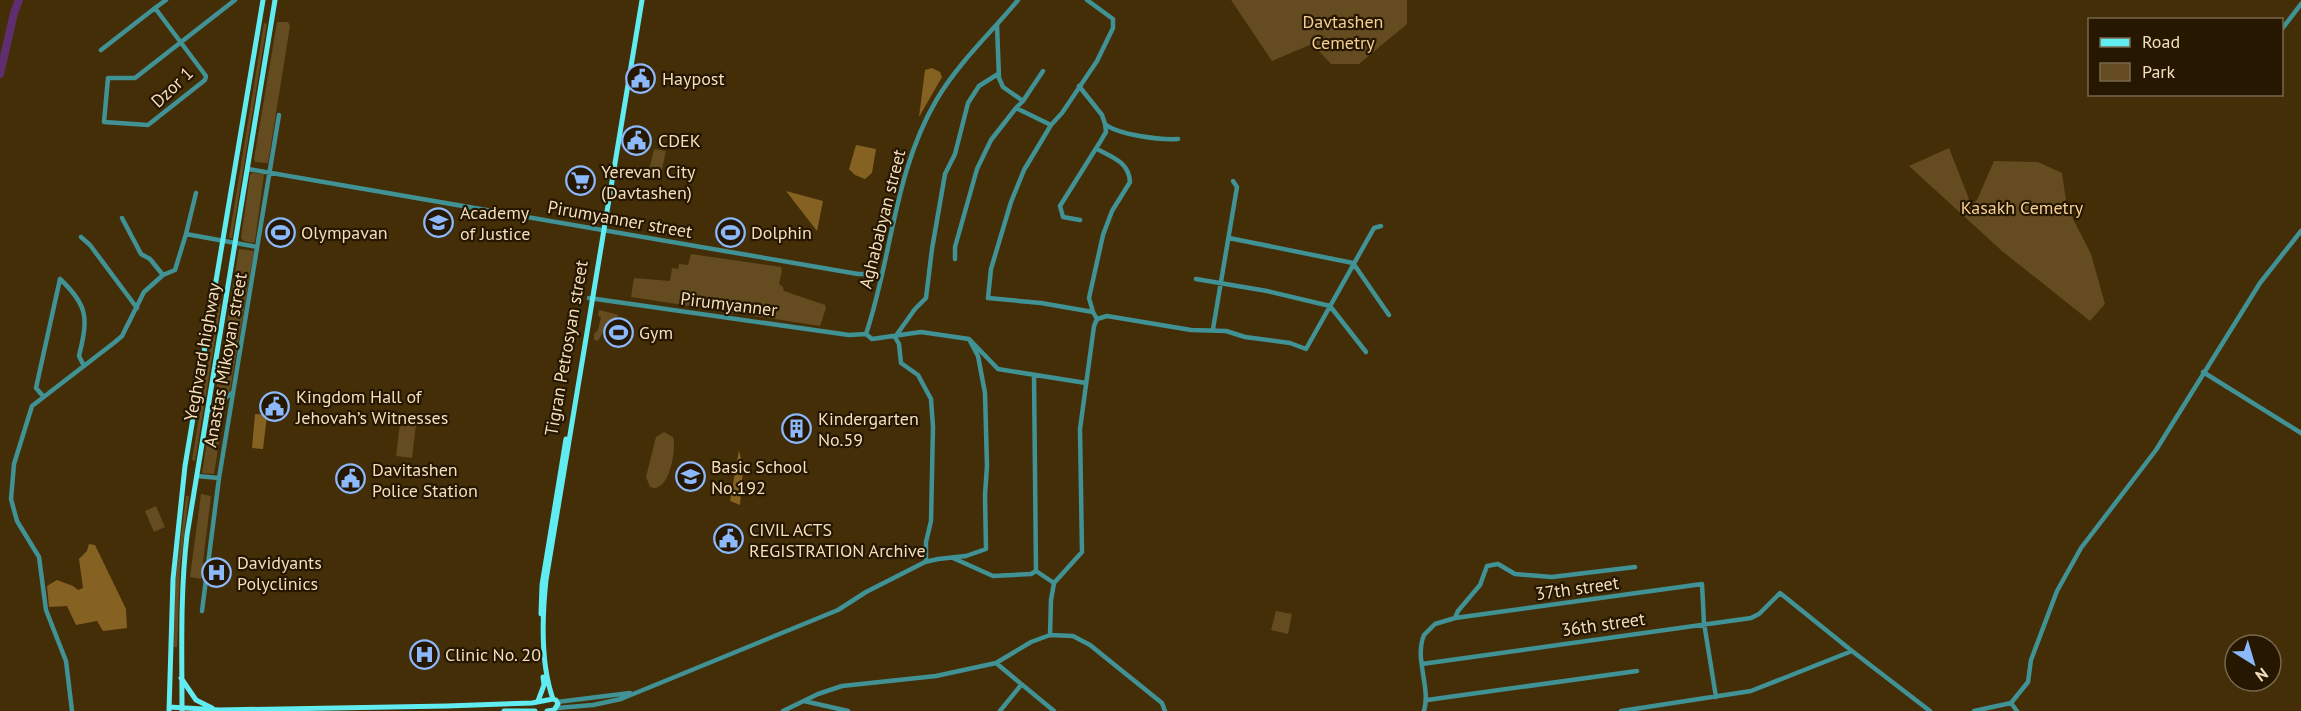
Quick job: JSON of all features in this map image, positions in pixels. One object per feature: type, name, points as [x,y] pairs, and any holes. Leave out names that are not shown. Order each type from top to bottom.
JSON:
[{"type":"main road","name":"Yeghvard highway","points":[[169,709],[173,579],[182,490],[263,0]]},
{"type":"main road","name":"Yeghvard highway","points":[[182,709],[180,652],[182,577],[196,476],[275,0]]},
{"type":"main road","name":"Tigran Petrosyan street","points":[[535,702],[544,685],[542,585],[641,0]]},
{"type":"main road","points":[[260,14],[272,17]]},
{"type":"main road","name":"Tigran Petrosyan street","points":[[556,703],[546,671],[545,593],[591,298]]},
{"type":"main road","points":[[182,490],[194,492]]},
{"type":"main road","points":[[170,652],[180,652]]},
{"type":"main road","points":[[180,676],[196,700],[220,710]]},
{"type":"main road","points":[[504,711],[534,711],[535,702]]},
{"type":"main road","points":[[169,709],[556,703]]},
{"type":"main road","points":[[547,711],[556,703]]},
{"type":"street","points":[[101,50],[166,0]]},
{"type":"street","name":"Dzor 1","points":[[155,8],[181,42],[206,76],[205,80],[148,125],[104,122],[108,78],[135,78],[181,42],[235,0]]},
{"type":"street","name":"Aghababyan street","points":[[866,334],[882,274],[895,210],[915,144],[938,97],[956,72],[1018,0]]},
{"type":"street","points":[[1087,0],[1110,16],[1114,24],[1101,54],[1062,113],[1051,125],[1024,170],[1011,202],[991,269],[988,298],[1041,303],[1092,312]]},
{"type":"street","points":[[2283,28],[2301,4]]},
{"type":"street","points":[[997,25],[998,74],[1003,87],[1023,101]]},
{"type":"street","points":[[955,259],[953,253],[977,169],[991,140],[1023,101],[1043,71]]},
{"type":"street","points":[[926,562],[926,542],[931,521],[932,399],[918,375],[901,363],[899,344],[895,337],[926,298],[945,174],[955,154],[968,103],[979,86],[998,74]]},
{"type":"street","points":[[1079,86],[1102,115],[1106,132],[1060,206],[1063,217],[1080,220]]},
{"type":"street","points":[[1016,108],[1051,125]]},
{"type":"street","name":"Anastas Mikoyan street","points":[[202,611],[232,393],[279,115]]},
{"type":"street","points":[[1105,124],[1114,129],[1154,138],[1178,139]]},
{"type":"street","points":[[1096,149],[1120,161],[1127,168],[1130,182],[1112,211],[1104,235],[1089,298],[1092,312],[1097,319]]},
{"type":"street","name":"Pirumyanner street","points":[[248,169],[858,274],[882,274]]},
{"type":"street","points":[[1214,330],[1237,187],[1233,181]]},
{"type":"street","points":[[72,711],[66,661],[46,610],[39,557],[17,521],[11,499],[14,464],[32,406],[122,336],[144,292],[163,275],[175,270],[196,193]]},
{"type":"street","points":[[122,218],[141,254],[150,259],[163,275]]},
{"type":"street","points":[[1097,319],[1107,316],[1191,330],[1214,330],[1290,343],[1306,349],[1374,228],[1381,226]]},
{"type":"street","points":[[1974,711],[2012,703],[2028,682],[2031,660],[2057,591],[2081,548],[2156,450],[2260,283],[2301,231]]},
{"type":"street","points":[[186,234],[257,247]]},
{"type":"street","points":[[81,237],[90,245],[137,308]]},
{"type":"street","points":[[1229,237],[1353,263],[1389,315]]},
{"type":"street","points":[[43,396],[36,388],[60,279],[71,288],[84,307],[85,330],[79,356],[84,366]]},
{"type":"street","points":[[1196,279],[1267,291],[1330,306],[1366,352]]},
{"type":"street","name":"Pirumyanner","points":[[591,298],[849,335],[866,334],[872,339],[928,332],[969,339]]},
{"type":"street","points":[[1050,635],[1054,583],[1082,552],[1080,429],[1094,326],[1097,319]]},
{"type":"street","points":[[556,703],[593,705],[621,699],[838,610],[866,592],[926,562],[966,556],[986,549],[985,393],[978,356],[969,339]]},
{"type":"street","points":[[969,339],[998,369],[1086,383]]},
{"type":"street","points":[[2203,372],[2301,433]]},
{"type":"street","points":[[1034,375],[1036,571]]},
{"type":"street","points":[[207,412],[232,393]]},
{"type":"street","points":[[196,476],[219,478]]},
{"type":"street","points":[[953,558],[993,576],[1031,574],[1036,571]]},
{"type":"street","points":[[1424,711],[1427,700],[1422,664],[1424,635],[1436,624],[1455,618],[1458,611],[1480,585],[1487,566],[1492,564],[1504,566],[1515,574],[1552,577],[1635,567]]},
{"type":"street","points":[[1036,571],[1054,583]]},
{"type":"street","name":"37th street","points":[[1455,618],[1702,584],[1704,623]]},
{"type":"street","name":"36th street","points":[[1422,664],[1751,618],[1759,614],[1780,593],[1852,651]]},
{"type":"street","points":[[1704,623],[1716,697]]},
{"type":"street","points":[[783,711],[818,694],[842,686],[936,676],[996,663],[1031,642],[1050,635],[1073,636],[1090,645],[1162,703],[1165,711]]},
{"type":"street","points":[[1621,711],[1751,691],[1852,651],[1930,711]]},
{"type":"street","points":[[996,663],[1054,711]]},
{"type":"street","points":[[1427,700],[1637,671]]},
{"type":"street","points":[[1000,711],[1021,685]]},
{"type":"street","points":[[803,701],[848,711]]},
{"type":"street","points":[[2012,703],[2017,711]]},
{"type":"green space","name":"Davtashen Cemetry","points":[[1231,0],[1407,0],[1407,24],[1359,64],[1331,64],[1312,44],[1272,61]]},
{"type":"green space","points":[[277,22],[288,22],[290,26],[268,163],[255,162],[254,159]]},
{"type":"green space","points":[[264,23],[267,24],[232,238],[229,238]]},
{"type":"green space","name":"Kasakh Cemetry","points":[[1949,148],[1971,204],[1977,200],[1994,161],[2038,162],[2062,173],[2067,207],[2091,254],[2105,304],[2090,321],[2002,251],[1909,166]]},
{"type":"green space","points":[[654,149],[666,151],[661,174],[649,171]]},
{"type":"green space","points":[[252,173],[264,174],[253,243],[241,238]]},
{"type":"green space","points":[[239,249],[254,251],[230,391],[214,404]]},
{"type":"green space","points":[[691,254],[781,267],[779,284],[784,291],[825,305],[820,326],[631,297],[634,278],[670,281],[672,268],[678,269],[679,264],[688,265]]},
{"type":"green space","points":[[217,304],[221,304],[195,461],[192,460]]},
{"type":"green space","points":[[599,310],[619,315],[607,325],[598,341],[594,340],[594,334],[598,330],[601,317],[598,316]]},
{"type":"green space","points":[[225,404],[214,474],[202,473],[211,416]]},
{"type":"green space","points":[[400,423],[416,425],[412,458],[396,456]]},
{"type":"green space","points":[[664,432],[673,437],[674,443],[670,469],[662,484],[657,488],[650,487],[646,477],[656,437]]},
{"type":"green space","points":[[201,494],[211,496],[201,579],[190,577]]},
{"type":"green space","points":[[186,496],[189,496],[180,568],[177,647],[174,647],[175,583]]},
{"type":"green space","points":[[156,506],[165,527],[154,532],[145,511]]},
{"type":"green space","points":[[1276,611],[1292,614],[1288,634],[1271,630]]},
{"type":"shaded area","points":[[932,68],[940,72],[942,77],[919,117],[925,70]]},
{"type":"shaded area","points":[[856,145],[876,149],[872,173],[865,179],[855,175],[849,169]]},
{"type":"shaded area","points":[[786,191],[823,201],[817,231]]},
{"type":"shaded area","points":[[255,414],[267,415],[263,449],[252,448]]},
{"type":"shaded area","points":[[739,450],[743,469],[740,505],[730,501]]},
{"type":"shaded area","points":[[89,544],[95,545],[126,609],[127,628],[103,631],[97,621],[76,625],[67,606],[49,607],[47,586],[57,580],[78,590],[83,588],[79,559],[87,551]]},
{"type":"waterway","points":[[0,74],[19,0]]},
{"type":"place","name":"Haypost","points":[[641,78]]},
{"type":"place","name":"CDEK","points":[[637,140]]},
{"type":"place","name":"Yerevan City (Davtashen)","points":[[580,181]]},
{"type":"place","name":"Academy of Justice","points":[[439,222]]},
{"type":"place","name":"Olympavan","points":[[280,232]]},
{"type":"place","name":"Dolphin","points":[[730,232]]},
{"type":"place","name":"Gym","points":[[618,332]]},
{"type":"place","name":"Kingdom Hall of Jehovah’s Witnesses","points":[[275,406]]},
{"type":"place","name":"Kindergarten No.59","points":[[797,428]]},
{"type":"place","name":"Basic School No.192","points":[[690,476]]},
{"type":"place","name":"Davitashen Police Station","points":[[351,479]]},
{"type":"place","name":"CIVIL ACTS REGISTRATION Archive","points":[[728,539]]},
{"type":"place","name":"Davidyants Polyclinics","points":[[216,572]]},
{"type":"place","name":"Clinic No. 20","points":[[424,654]]}]
